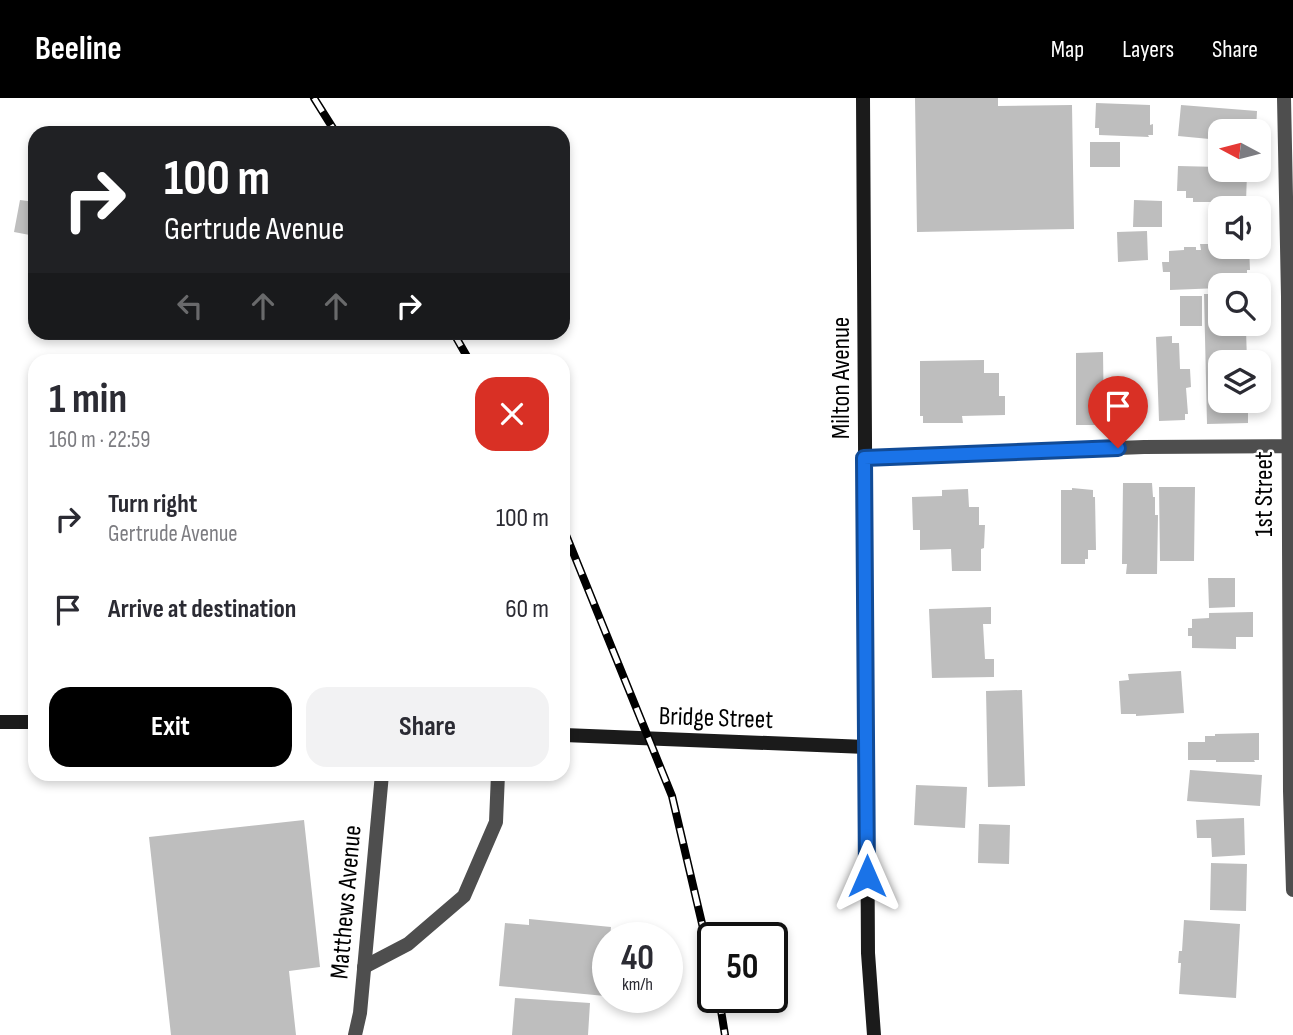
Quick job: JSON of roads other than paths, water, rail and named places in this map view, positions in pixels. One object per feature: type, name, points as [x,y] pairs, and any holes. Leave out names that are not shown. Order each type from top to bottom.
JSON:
[{"type":"main road","name":"Milton Avenue","points":[[863,98],[868,953],[874,1035]]},
{"type":"main road","points":[[0,722],[28,722]]},
{"type":"main road","name":"Bridge Street","points":[[570,735],[866,747]]},
{"type":"street","name":"1st Street","points":[[1284,98],[1293,890]]},
{"type":"street","points":[[864,458],[1144,447],[1290,446]]},
{"type":"street","name":"Matthews Avenue","points":[[355,1035],[360,1013],[381,781]]},
{"type":"street","points":[[364,967],[408,944],[464,896],[496,822],[498,781]]},
{"type":"railway","points":[[314,98],[332,126]]},
{"type":"railway","points":[[458,340],[466,354]]},
{"type":"railway","points":[[570,545],[672,796],[702,922]]},
{"type":"railway","points":[[721,1013],[725,1035]]}]
